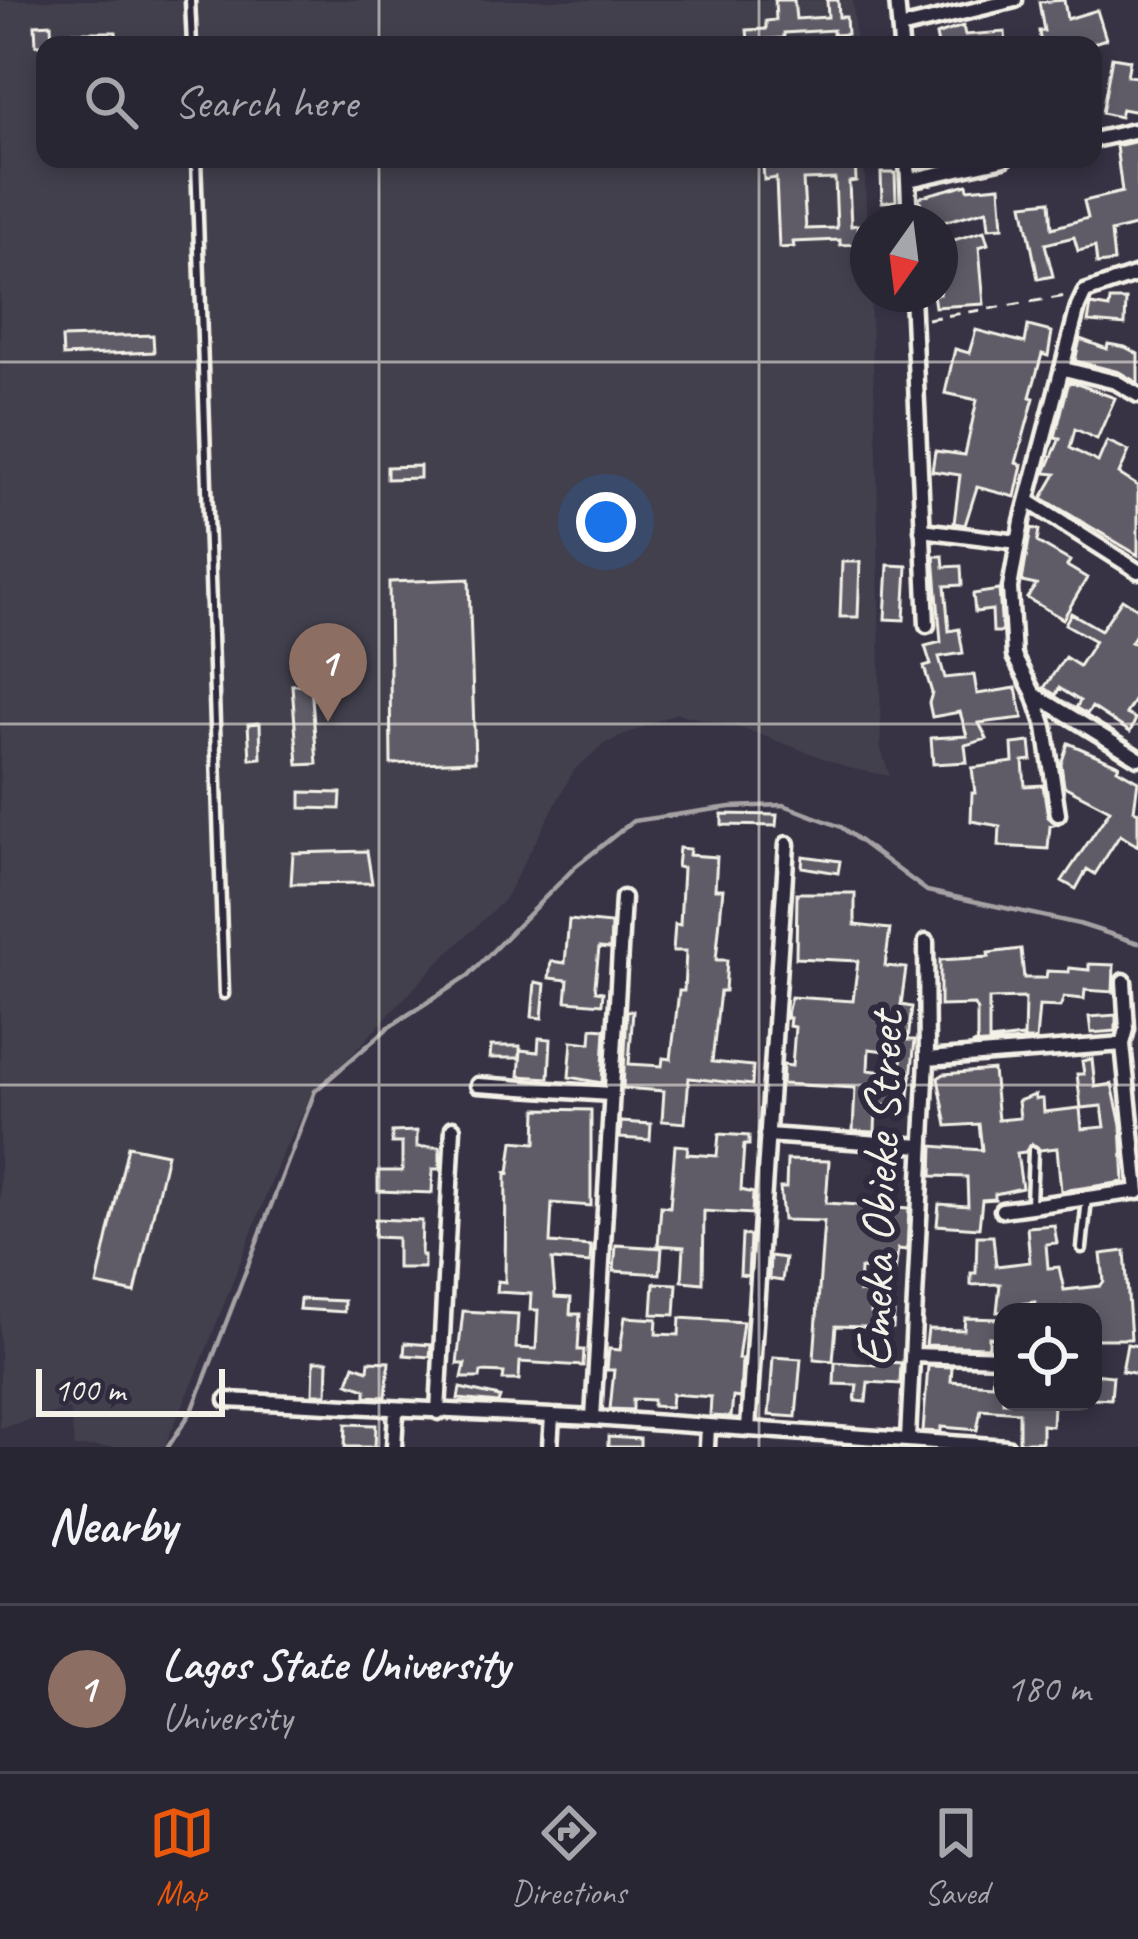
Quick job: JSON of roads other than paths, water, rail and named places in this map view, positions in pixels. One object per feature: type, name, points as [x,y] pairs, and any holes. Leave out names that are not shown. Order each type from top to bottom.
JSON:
[{"type":"street","points":[[897,0],[900,36]]},
{"type":"street","points":[[900,28],[1015,0]]},
{"type":"street","points":[[1102,138],[1138,130]]},
{"type":"street","points":[[908,168],[910,204]]},
{"type":"street","points":[[909,180],[963,168]]},
{"type":"street","points":[[1058,814],[1052,759],[1034,694],[1014,656],[1010,588],[1076,314],[1085,292],[1138,274]]},
{"type":"street","points":[[912,312],[927,625]]},
{"type":"street","points":[[1064,369],[1116,382],[1138,395]]},
{"type":"street","points":[[1028,502],[1138,571]]},
{"type":"street","points":[[922,530],[1018,542]]},
{"type":"street","points":[[1034,694],[1138,758]]},
{"type":"street","points":[[748,1429],[787,844]]},
{"type":"street","points":[[593,1418],[622,898]]},
{"type":"street","name":"Emeka Obieke Street","points":[[908,1439],[927,1059],[926,942]]},
{"type":"street","points":[[1001,1210],[1138,1191],[1123,1044],[1124,981]]},
{"type":"street","points":[[927,1059],[1123,1044]]},
{"type":"street","points":[[478,1085],[610,1094]]},
{"type":"street","points":[[438,1412],[453,1128]]},
{"type":"street","points":[[767,1136],[922,1147]]},
{"type":"street","points":[[913,1355],[994,1358]]},
{"type":"street","points":[[227,1400],[395,1412],[593,1418],[862,1442],[908,1439],[1007,1447]]},
{"type":"street","points":[[394,1447],[395,1412]]},
{"type":"street","points":[[550,1447],[552,1416]]},
{"type":"street","points":[[707,1447],[708,1426]]},
{"type":"lane","points":[[190,0],[192,36]]},
{"type":"lane","points":[[196,168],[224,994]]},
{"type":"lane","points":[[1030,1207],[1033,1151]]},
{"type":"lane","points":[[1082,1248],[1088,1198]]},
{"type":"waterway","points":[[168,1447],[193,1409],[315,1091],[389,1027],[468,976],[575,867],[633,821],[730,807],[784,805],[841,827],[927,891],[1079,924],[1138,943]]},
{"type":"place","name":"Lagos State University","points":[[328,722]]}]
